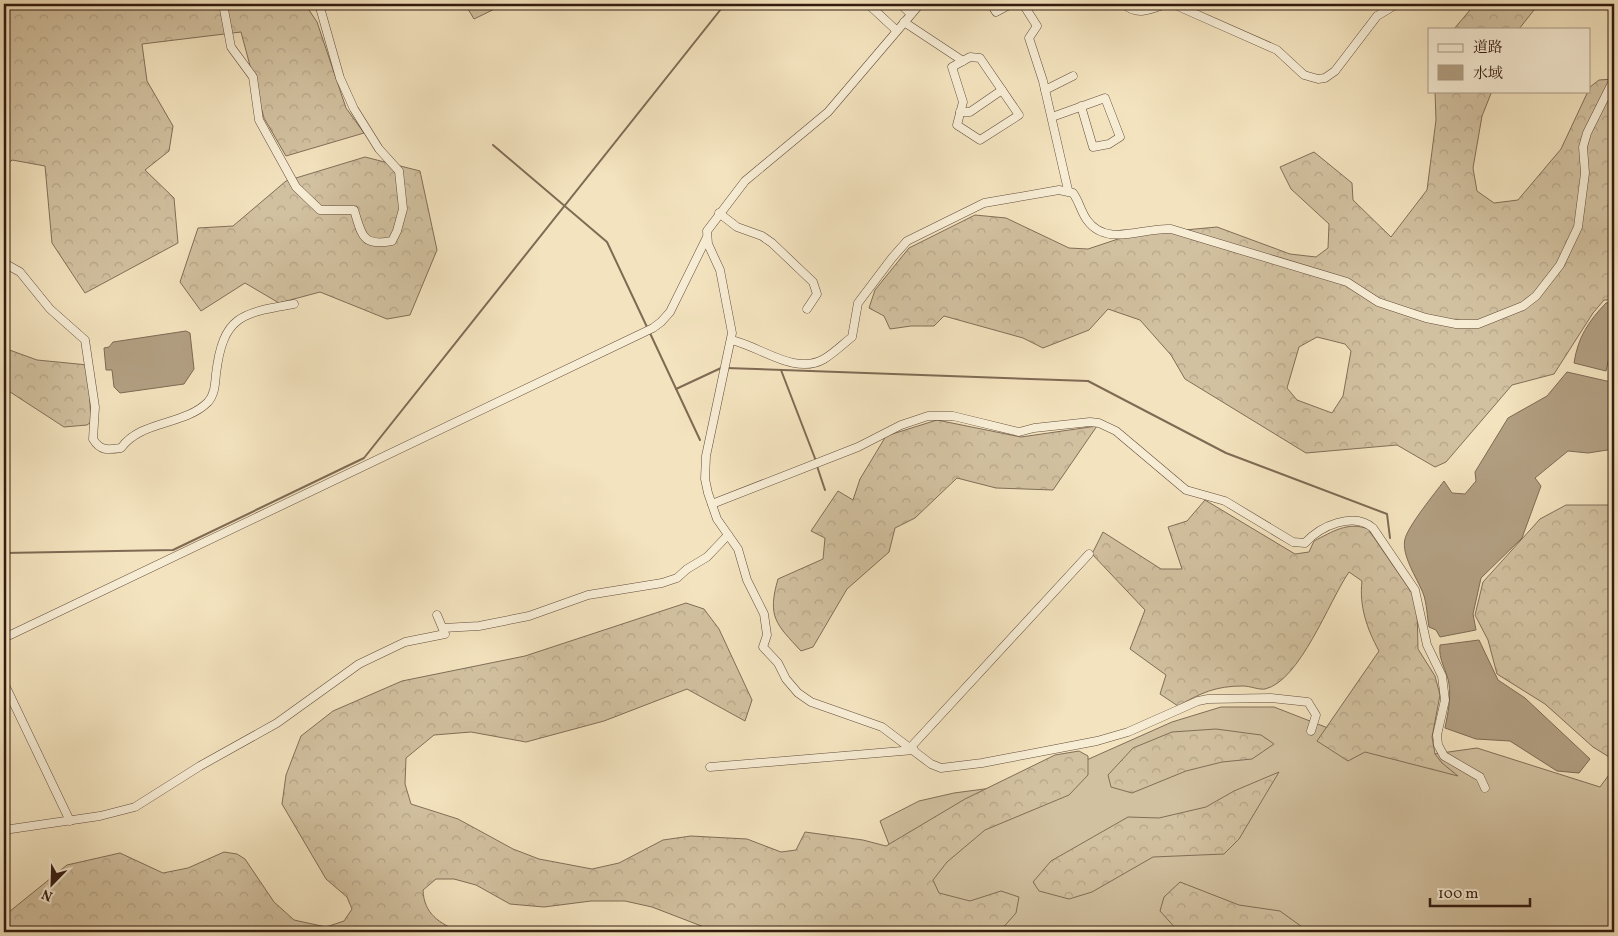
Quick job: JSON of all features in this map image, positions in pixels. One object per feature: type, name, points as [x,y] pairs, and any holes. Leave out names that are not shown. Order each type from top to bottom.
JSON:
[{"type":"street","points":[[223,4],[231,47],[253,77],[260,120],[296,187],[320,210],[354,210],[360,233],[364,238],[374,242],[392,241],[403,209],[399,171],[379,149],[354,109],[340,78],[319,4]]},
{"type":"street","points":[[868,4],[896,30]]},
{"type":"street","points":[[900,4],[911,14]]},
{"type":"street","points":[[4,638],[653,328],[670,312],[707,237],[710,225],[745,181],[828,112],[920,4]]},
{"type":"street","points":[[991,4],[996,12],[1011,4]]},
{"type":"street","points":[[1023,4],[1037,26],[1029,38],[1052,117],[1068,190],[1076,197],[1088,220],[1098,230],[1118,236],[1146,229],[1171,229],[1347,282],[1378,302],[1426,318],[1456,324],[1478,324],[1523,306],[1536,296],[1560,265],[1578,227],[1586,173],[1583,147],[1614,79]]},
{"type":"street","points":[[1124,4],[1134,11],[1146,12],[1166,4]]},
{"type":"street","points":[[1173,4],[1269,46],[1282,53],[1304,75],[1318,79],[1325,78],[1335,71],[1376,16],[1397,4]]},
{"type":"street","points":[[904,22],[963,61]]},
{"type":"street","points":[[970,57],[980,58],[1002,90],[1019,115],[980,140],[957,125],[962,102],[952,68],[970,57]]},
{"type":"street","points":[[1045,90],[1073,76]]},
{"type":"street","points":[[960,112],[970,112],[1002,90]]},
{"type":"street","points":[[1052,117],[1081,106],[1105,98],[1120,137],[1109,144],[1093,146],[1081,106]]},
{"type":"street","points":[[732,340],[748,344],[789,363],[801,364],[824,359],[852,337],[858,303],[907,241],[984,203],[1068,190]]},
{"type":"street","points":[[719,213],[737,227],[762,236],[772,243],[813,282],[817,294],[807,309]]},
{"type":"street","points":[[707,237],[720,270],[732,324],[732,340],[704,467],[708,493],[717,519],[738,549],[747,580],[764,614],[767,635],[763,647],[778,662],[786,679],[798,693],[811,702],[842,715],[868,721],[882,727],[931,764],[941,768],[982,763],[1097,741],[1128,732],[1198,701],[1208,699],[1271,698],[1308,702],[1316,715],[1311,730]]},
{"type":"street","points":[[4,263],[20,272],[50,310],[85,340],[90,362],[95,407],[93,440],[100,448],[107,450],[120,448],[124,443],[146,428],[191,415],[207,403],[214,395],[219,349],[226,332],[249,312],[294,304]]},
{"type":"street","points":[[712,504],[858,447],[901,424],[928,416],[953,416],[1019,432],[1034,428],[1099,422],[1116,431],[1186,490],[1225,501],[1293,542],[1305,543],[1313,534],[1334,524],[1358,519],[1366,522],[1373,528],[1415,590],[1427,645],[1442,676],[1445,700],[1437,735],[1438,745],[1444,756],[1480,778],[1485,788]]},
{"type":"street","points":[[443,628],[479,626],[529,616],[588,595],[662,583],[677,578],[687,568],[707,557],[728,535]]},
{"type":"street","points":[[912,749],[915,740],[1089,554]]},
{"type":"street","points":[[4,830],[70,821],[134,807],[277,723],[359,664],[405,642],[446,634],[437,615]]},
{"type":"street","points":[[4,683],[70,821]]},
{"type":"street","points":[[710,768],[912,749]]},
{"type":"green space","points":[[4,4],[305,4],[317,22],[346,108],[364,133],[286,156],[264,118],[241,32],[142,44],[147,81],[173,126],[169,151],[145,170],[174,198],[178,243],[85,293],[52,243],[45,166],[12,160],[4,168]]},
{"type":"green space","points":[[465,4],[505,4],[474,19]]},
{"type":"green space","points":[[1475,4],[1546,4],[1534,10],[1520,28],[1455,28]]},
{"type":"green space","points":[[1614,79],[1614,184],[1608,206],[1614,221],[1614,300],[1604,300],[1593,313],[1554,374],[1512,385],[1446,462],[1435,467],[1397,445],[1306,453],[1185,379],[1171,355],[1140,320],[1108,309],[1089,330],[1043,348],[1023,338],[944,316],[934,326],[911,326],[890,329],[884,316],[869,308],[875,290],[909,248],[975,215],[1006,218],[1069,248],[1088,249],[1118,239],[1152,233],[1217,227],[1290,254],[1316,257],[1328,248],[1329,224],[1291,189],[1280,167],[1314,152],[1352,183],[1353,200],[1391,237],[1427,190],[1436,120],[1435,92],[1492,92],[1482,116],[1473,168],[1477,191],[1494,203],[1518,200],[1561,149],[1588,92],[1590,92],[1590,87],[1599,80]],"holes":[[[1317,337],[1345,344],[1351,351],[1343,396],[1332,413],[1297,400],[1287,388],[1299,347]]]},
{"type":"green space","points":[[365,157],[420,171],[437,250],[410,315],[387,319],[320,292],[279,303],[245,283],[201,311],[180,282],[198,228],[233,226],[286,181]]},
{"type":"green space","points":[[4,348],[37,360],[88,365],[91,422],[87,425],[64,427],[4,388]]},
{"type":"green space","points":[[937,420],[1021,437],[1097,426],[1053,490],[996,488],[957,478],[915,518],[895,528],[889,552],[847,589],[813,647],[801,651],[785,634],[776,619],[773,602],[778,579],[823,559],[825,538],[811,531],[838,491],[853,500],[860,479],[886,436]]},
{"type":"green space","points":[[1205,500],[1295,554],[1309,552],[1314,541],[1340,529],[1354,526],[1368,529],[1412,593],[1417,608],[1418,649],[1435,676],[1440,695],[1432,737],[1435,754],[1442,763],[1458,776],[1365,752],[1348,761],[1317,741],[1379,651],[1365,617],[1361,590],[1362,581],[1349,572],[1302,656],[1278,683],[1265,689],[1233,686],[1216,689],[1201,694],[1178,706],[1160,694],[1166,675],[1130,649],[1145,610],[1092,554],[1103,532],[1161,569],[1182,569],[1168,527],[1187,521]]},
{"type":"green space","points":[[1566,505],[1614,505],[1614,760],[1593,747],[1545,704],[1497,674],[1488,640],[1475,615],[1483,582],[1540,519]]},
{"type":"green space","points":[[686,603],[704,609],[719,629],[752,700],[745,721],[687,689],[604,721],[526,742],[471,732],[434,735],[406,758],[405,784],[411,804],[458,819],[513,849],[539,859],[592,869],[619,863],[663,840],[691,836],[747,839],[781,852],[796,850],[805,832],[863,840],[886,846],[965,799],[1055,755],[1079,751],[1088,756],[1088,775],[1069,795],[985,830],[947,862],[933,880],[939,893],[970,901],[1001,891],[1019,897],[1016,913],[1000,931],[917,932],[881,927],[848,932],[730,932],[704,927],[652,907],[625,901],[591,901],[544,907],[510,904],[476,885],[454,879],[436,879],[423,890],[426,905],[439,921],[460,932],[10,932],[4,916],[67,865],[120,853],[163,873],[188,868],[224,852],[237,854],[245,859],[274,902],[294,920],[326,927],[344,921],[352,909],[347,897],[326,879],[282,804],[286,775],[301,736],[333,711],[402,681],[525,656]]},
{"type":"green space","points":[[1221,707],[1274,707],[1346,735],[1420,756],[1477,748],[1600,787],[1614,768],[1614,932],[980,932],[897,865],[880,821],[919,801],[954,793],[1037,782],[1172,722]]},
{"type":"green space","points":[[1216,729],[1261,735],[1274,744],[1252,759],[1222,762],[1186,771],[1132,793],[1111,787],[1108,775],[1133,748],[1172,732]]},
{"type":"green space","points":[[1279,772],[1239,839],[1224,854],[1153,857],[1092,892],[1069,899],[1039,891],[1033,882],[1051,861],[1128,817],[1159,818],[1206,807],[1234,791]]},
{"type":"green space","points":[[1180,882],[1239,905],[1280,911],[1309,932],[1179,932],[1160,911],[1164,897]]},
{"type":"water","points":[[1614,301],[1614,335],[1606,371],[1574,363],[1578,345],[1589,323],[1606,303]]},
{"type":"water","points":[[186,331],[190,333],[194,369],[184,384],[120,393],[114,387],[112,370],[106,370],[104,348],[109,347],[113,342]]},
{"type":"water","points":[[1567,372],[1611,382],[1614,390],[1614,449],[1588,453],[1568,451],[1535,478],[1541,486],[1522,538],[1481,578],[1473,614],[1476,630],[1440,637],[1436,630],[1429,627],[1424,597],[1407,559],[1404,545],[1407,533],[1444,481],[1452,493],[1465,494],[1476,481],[1475,472],[1508,418],[1547,396]]},
{"type":"water","points":[[1479,640],[1498,680],[1525,698],[1590,759],[1579,773],[1557,771],[1510,741],[1476,739],[1445,728],[1450,690],[1441,660],[1440,645]]},
{"type":"waterway","points":[[4,553],[173,550],[364,458],[725,4]]},
{"type":"waterway","points":[[493,145],[607,242],[647,327]]},
{"type":"waterway","points":[[649,331],[700,440]]},
{"type":"waterway","points":[[676,389],[721,368]]},
{"type":"waterway","points":[[726,368],[1088,381],[1226,453],[1387,514],[1390,538]]},
{"type":"waterway","points":[[781,370],[816,461]]},
{"type":"waterway","points":[[817,466],[825,490]]}]
